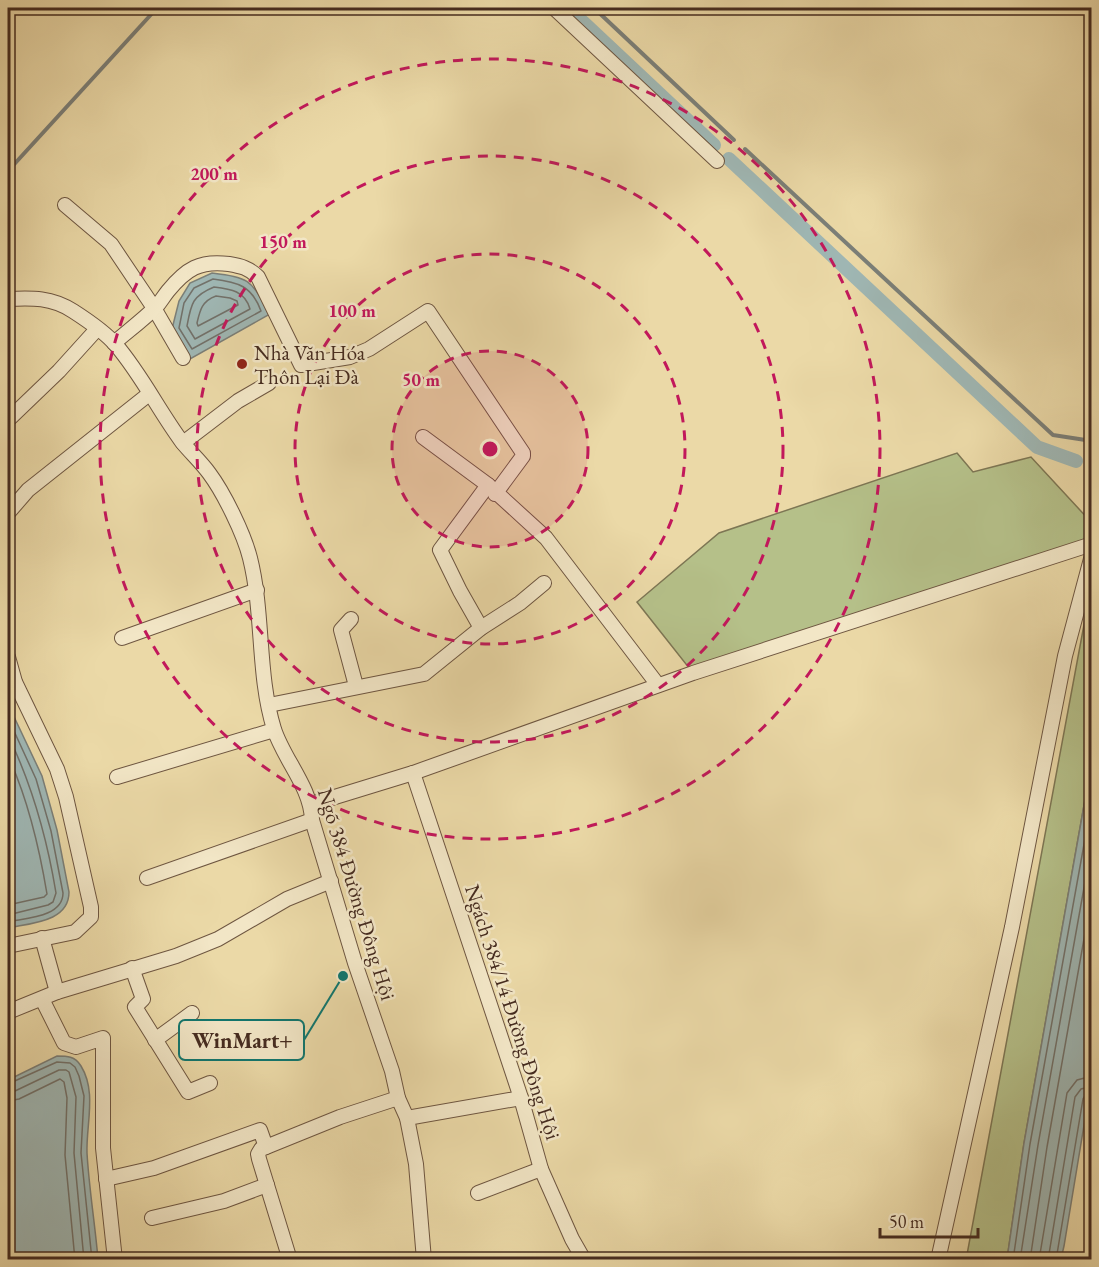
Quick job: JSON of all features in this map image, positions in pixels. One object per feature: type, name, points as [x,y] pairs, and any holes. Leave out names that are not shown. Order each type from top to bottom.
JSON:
[{"type":"street","points":[[554,8],[717,161]]},
{"type":"street","points":[[65,205],[111,244],[154,308],[183,358]]},
{"type":"street","points":[[114,343],[154,308],[187,271],[213,262],[250,270],[263,285],[302,365],[350,357],[369,349],[428,311],[523,453],[523,456],[491,489],[440,550],[481,628]]},
{"type":"street","name":"Ngõ 384 Đường Đông Hội","points":[[8,299],[42,298],[71,310],[114,343],[183,443],[208,471],[220,489],[250,556],[257,590],[263,662],[274,730],[312,804],[312,820],[355,963],[392,1071],[398,1098],[407,1118],[416,1164],[424,1260]]},
{"type":"street","points":[[8,420],[59,371],[97,329]]},
{"type":"street","points":[[183,443],[238,401],[269,383]]},
{"type":"street","points":[[8,513],[28,490],[149,394]]},
{"type":"street","points":[[423,437],[491,489],[546,538],[658,685]]},
{"type":"street","points":[[312,804],[412,773],[658,685],[1092,544]]},
{"type":"street","points":[[938,1260],[1012,927],[1065,656],[1092,555]]},
{"type":"street","points":[[269,705],[424,674],[481,628],[520,603],[544,583]]},
{"type":"street","points":[[122,638],[257,590]]},
{"type":"street","points":[[351,619],[341,630],[356,686]]},
{"type":"street","points":[[8,657],[12,680],[57,769],[66,798],[91,907],[91,917],[75,933],[8,946]]},
{"type":"street","points":[[117,777],[274,730]]},
{"type":"street","name":"Ngách 384/14 Đường Đông Hội","points":[[412,773],[521,1098],[541,1169],[572,1239],[584,1260]]},
{"type":"street","points":[[147,878],[312,820]]},
{"type":"street","points":[[8,1012],[57,992],[176,956],[218,939],[287,899],[331,880]]},
{"type":"street","points":[[42,938],[57,992]]},
{"type":"street","points":[[132,968],[143,999],[135,1007],[188,1092],[210,1083]]},
{"type":"street","points":[[42,999],[63,1043],[76,1047],[103,1038],[103,1148],[115,1260]]},
{"type":"street","points":[[155,1040],[192,1013]]},
{"type":"street","points":[[290,1260],[258,1154],[261,1149],[340,1117],[398,1098]]},
{"type":"street","points":[[407,1118],[521,1098]]},
{"type":"street","points":[[106,1179],[154,1168],[260,1131],[266,1147]]},
{"type":"street","points":[[478,1193],[541,1169]]},
{"type":"street","points":[[152,1218],[224,1201],[267,1185]]},
{"type":"green space","points":[[957,453],[973,472],[1031,457],[1091,522],[1091,544],[693,673],[637,602],[719,533]]},
{"type":"green space","points":[[1091,587],[1091,766],[1024,1143],[1007,1259],[966,1260]]},
{"type":"water","points":[[212,273],[243,279],[249,283],[270,314],[190,359],[172,329],[179,301],[190,283]]},
{"type":"water","points":[[8,704],[42,776],[57,830],[69,892],[63,910],[56,915],[8,928]]},
{"type":"water","points":[[1091,766],[1091,1083],[1064,1246],[1061,1259],[1007,1259],[1024,1143]]},
{"type":"water","points":[[57,1056],[76,1060],[89,1086],[87,1153],[98,1259],[15,1259],[8,1241],[8,1080]]},
{"type":"waterway","points":[[8,171],[157,8]]},
{"type":"waterway","points":[[568,8],[714,145]]},
{"type":"waterway","points":[[594,8],[734,140]]},
{"type":"waterway","points":[[745,149],[1053,435],[1092,441]]},
{"type":"waterway","points":[[729,159],[1037,447],[1076,461]]},
{"type":"place","name":"Nhà Văn Hóa Thôn Lại Đà","points":[[242,364]]},
{"type":"place","name":"WinMart+","points":[[343,976]]}]
